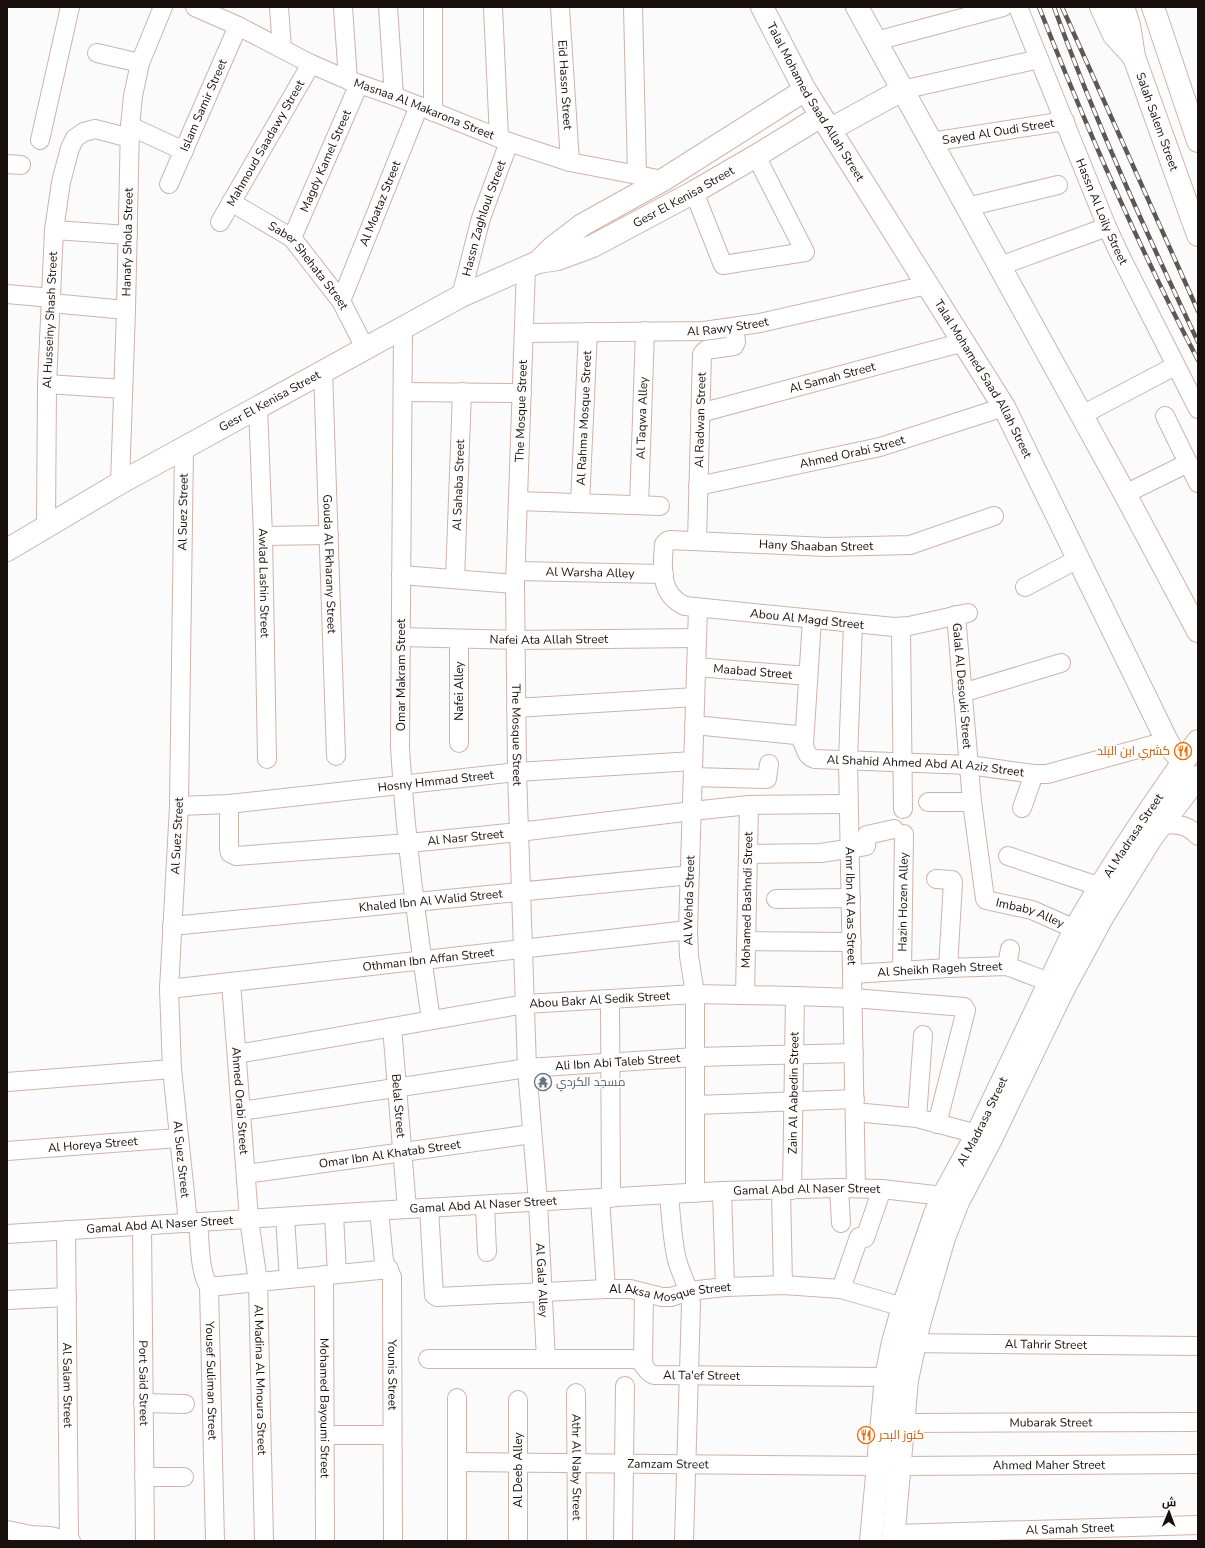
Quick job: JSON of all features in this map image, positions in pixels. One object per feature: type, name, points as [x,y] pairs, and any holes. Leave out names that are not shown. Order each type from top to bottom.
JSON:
[{"type":"main road","name":"Talal Mohamed Saad Allah Street","points":[[762,7],[805,90],[1004,407],[1171,748],[1190,770]]},
{"type":"main road","points":[[857,7],[1082,415],[1198,631]]},
{"type":"main road","points":[[1101,7],[1114,35],[1134,57]]},
{"type":"main road","name":"Salah Salem Street","points":[[1123,7],[1129,25],[1134,57],[1197,227]]},
{"type":"main road","points":[[1153,7],[1198,141]]},
{"type":"main road","name":"Gesr El Kenisa Street","points":[[532,264],[582,225],[663,180],[805,90]]},
{"type":"main road","name":"Gesr El Kenisa Street","points":[[7,550],[120,483],[461,296],[532,264],[558,259],[593,246],[694,192],[756,156],[826,123],[902,90]]},
{"type":"main road","name":"Al Madrasa Street","points":[[871,1541],[886,1377],[904,1343],[944,1238],[950,1199],[977,1134],[1075,929],[1100,887],[1150,825],[1190,770],[1198,741]]},
{"type":"main road","name":"Al Madrasa Street","points":[[893,1537],[907,1380],[903,1307],[928,1234],[990,1141],[1063,990],[1091,937],[1116,895],[1150,825]]},
{"type":"street","points":[[40,140],[70,7]]},
{"type":"street","name":"Hanafy Shola Street","points":[[120,483],[130,132],[133,96],[140,63],[163,7]]},
{"type":"street","name":"Masnaa Al Makarona Street","points":[[195,7],[238,26],[311,64],[504,140],[570,162],[663,180]]},
{"type":"street","points":[[279,7],[282,49]]},
{"type":"street","points":[[343,7],[354,82]]},
{"type":"street","points":[[388,7],[394,96]]},
{"type":"street","points":[[426,109],[432,7]]},
{"type":"street","points":[[493,7],[504,140]]},
{"type":"street","name":"Eid Hassn Street","points":[[560,7],[570,162]]},
{"type":"street","points":[[633,7],[637,175]]},
{"type":"street","points":[[876,42],[1003,7]]},
{"type":"street","name":"Hassn Al Loily Street","points":[[1018,7],[1107,228],[1198,409]]},
{"type":"street","name":"Islam Samir Street","points":[[169,184],[238,26]]},
{"type":"street","points":[[97,53],[140,63]]},
{"type":"street","points":[[902,90],[1039,59]]},
{"type":"street","name":"Mahmoud Saadawy Street","points":[[220,222],[311,64]]},
{"type":"street","name":"Magdy Kamel Street","points":[[292,238],[354,82]]},
{"type":"street","name":"Al Moataz Street","points":[[341,301],[426,109]]},
{"type":"street","name":"Sayed Al Oudi Street","points":[[931,142],[1065,121]]},
{"type":"street","name":"Al Husseiny Shash Street","points":[[46,527],[47,384],[52,301],[54,230],[61,182],[70,148],[75,138],[84,132],[95,129],[130,132]]},
{"type":"street","points":[[130,132],[184,151]]},
{"type":"street","name":"Hassn Zaghloul Street","points":[[461,296],[481,218],[504,140]]},
{"type":"street","points":[[694,192],[723,265],[805,252],[756,156]]},
{"type":"street","points":[[967,206],[1058,185]]},
{"type":"street","name":"Saber Shehata Street","points":[[231,202],[292,238],[341,301],[366,348]]},
{"type":"street","points":[[1000,266],[1107,228]]},
{"type":"street","points":[[54,230],[128,235]]},
{"type":"street","name":"The Mosque Street","points":[[532,264],[524,333],[515,577],[515,640],[517,772],[527,1068],[538,1202]]},
{"type":"street","name":"Al Rawy Street","points":[[524,333],[704,331],[734,328],[927,285]]},
{"type":"street","points":[[7,294],[126,310]]},
{"type":"street","name":"Omar Makram Street","points":[[403,327],[400,746],[402,785],[422,960],[431,1020]]},
{"type":"street","name":"Al Radwan Street","points":[[697,541],[702,354],[706,350],[734,346],[736,342],[734,328]]},
{"type":"street","name":"Al Taqwa Alley","points":[[639,505],[644,331]]},
{"type":"street","name":"Al Rahma Mosque Street","points":[[580,503],[588,332]]},
{"type":"street","name":"Al Samah Street","points":[[700,414],[964,342]]},
{"type":"street","points":[[1082,415],[1176,366]]},
{"type":"street","name":"Gouda Al Fkharany Street","points":[[323,371],[336,756]]},
{"type":"street","points":[[47,384],[122,389]]},
{"type":"street","points":[[403,392],[522,393]]},
{"type":"street","name":"Al Sahaba Street","points":[[455,579],[462,392]]},
{"type":"street","name":"Awlad Lashin Street","points":[[258,406],[263,536],[267,759]]},
{"type":"street","name":"Ahmed Orabi Street","points":[[698,486],[880,447],[1004,407]]},
{"type":"street","points":[[1164,416],[1198,483]]},
{"type":"street","name":"Al Suez Street","points":[[184,448],[179,806],[169,988],[172,1069],[178,1138],[193,1222]]},
{"type":"street","points":[[1125,494],[1188,463]]},
{"type":"street","points":[[518,501],[660,506]]},
{"type":"street","name":"Hany Shaaban Street","points":[[664,574],[664,546],[667,541],[827,547],[910,544],[994,516]]},
{"type":"street","points":[[263,536],[329,535]]},
{"type":"street","points":[[1025,588],[1078,558]]},
{"type":"street","name":"Al Warsha Alley","points":[[401,574],[455,579],[664,574]]},
{"type":"street","name":"Abou Al Magd Street","points":[[664,574],[665,588],[673,599],[685,606],[698,608],[901,627],[962,614]]},
{"type":"street","name":"Al Wehda Street","points":[[695,1193],[695,994],[689,956],[688,930],[698,608]]},
{"type":"street","name":"Galal Al Desouki Street","points":[[962,614],[962,693],[972,802],[985,899]]},
{"type":"street","points":[[804,745],[812,619]]},
{"type":"street","name":"Amr Ibn Al Aas Street","points":[[840,1223],[848,1188],[855,1106],[848,804],[848,760],[853,623]]},
{"type":"street","points":[[901,627],[903,809]]},
{"type":"street","name":"Nafei Ata Allah Street","points":[[401,637],[515,640],[697,638]]},
{"type":"street","name":"Nafei Alley","points":[[459,639],[459,743]]},
{"type":"street","points":[[962,693],[1061,663]]},
{"type":"street","name":"Maabad Street","points":[[696,667],[808,676]]},
{"type":"street","points":[[516,708],[695,697]]},
{"type":"street","name":"Al Shahid Ahmed Abd Al Aziz Street","points":[[694,725],[794,734],[801,738],[806,752],[811,758],[969,765],[1034,774],[1047,774],[1167,740]]},
{"type":"street","name":"Hosny Hmmad Street","points":[[179,806],[229,804],[517,772],[693,769],[767,779],[769,764]]},
{"type":"street","points":[[1022,808],[1034,774]]},
{"type":"street","points":[[928,802],[972,802]]},
{"type":"street","name":"Al Nasr Street","points":[[229,804],[229,849],[233,856],[409,843],[519,832],[749,805],[848,804]]},
{"type":"street","name":"Mohamed Bashndi Street","points":[[745,995],[749,805]]},
{"type":"street","points":[[1150,825],[1181,825],[1188,828],[1198,836]]},
{"type":"street","name":"Hazin Hozen Alley","points":[[850,848],[866,846],[867,835],[899,832],[902,971]]},
{"type":"street","points":[[748,854],[821,853],[850,848]]},
{"type":"street","points":[[1008,856],[1100,887]]},
{"type":"street","name":"Khaled Ibn Al Walid Street","points":[[172,926],[690,875]]},
{"type":"street","points":[[936,879],[952,880],[953,882],[948,968]]},
{"type":"street","points":[[776,899],[851,898]]},
{"type":"street","name":"Imbaby Alley","points":[[985,899],[1032,910],[1075,929]]},
{"type":"street","name":"Othman Ibn Affan Street","points":[[169,988],[688,930]]},
{"type":"street","points":[[746,941],[852,942]]},
{"type":"street","name":"Al Sheikh Rageh Street","points":[[852,974],[948,968],[1009,958],[1049,982]]},
{"type":"street","points":[[878,1000],[880,972]]},
{"type":"street","name":"Ahmed Orabi Street","points":[[231,982],[249,1219]]},
{"type":"street","name":"Abou Bakr Al Sedik Street","points":[[237,1054],[525,1004],[610,998],[695,994],[795,996],[853,998],[965,1008],[966,1010],[937,1124]]},
{"type":"street","name":"Zain Al Aabedin Street","points":[[783,1285],[786,1190],[793,1101],[795,996]]},
{"type":"street","points":[[606,1289],[605,1198],[610,1062],[610,998]]},
{"type":"street","name":"Belal Street","points":[[392,1027],[407,1209]]},
{"type":"street","points":[[917,1118],[923,1035]]},
{"type":"street","name":"Ali Ibn Abi Taleb Street","points":[[241,1111],[527,1068],[696,1057],[854,1053]]},
{"type":"street","points":[[7,1082],[172,1069]]},
{"type":"street","points":[[695,1105],[793,1101],[855,1106],[917,1118],[977,1134]]},
{"type":"street","name":"Omar Ibn Al Khatab Street","points":[[246,1174],[532,1134]]},
{"type":"street","name":"Al Horeya Street","points":[[7,1151],[178,1138]]},
{"type":"street","name":"Gamal Abd Al Naser Street","points":[[7,1234],[695,1193],[848,1188],[882,1189],[950,1199]]},
{"type":"street","points":[[841,1288],[859,1237],[865,1238],[882,1189]]},
{"type":"street","points":[[722,1192],[725,1287]]},
{"type":"street","points":[[669,1194],[675,1249],[680,1270],[689,1291],[691,1304],[684,1541]]},
{"type":"street","name":"Al Gala' Alley","points":[[538,1202],[546,1359]]},
{"type":"street","points":[[484,1205],[487,1252]]},
{"type":"street","name":"Al Aksa Mosque Street","points":[[429,1208],[435,1296],[630,1289],[662,1297],[671,1297],[689,1291],[725,1287],[783,1285],[841,1288],[903,1307]]},
{"type":"street","name":"Younis Street","points":[[379,1211],[383,1257],[392,1277],[393,1541]]},
{"type":"street","name":"Mohamed Bayoumi Street","points":[[325,1541],[325,1435],[330,1275],[334,1214]]},
{"type":"street","points":[[285,1217],[289,1279]]},
{"type":"street","name":"Al Madina Al Mnoura Street","points":[[249,1219],[258,1282],[264,1541]]},
{"type":"street","name":"Yousef Suliman Street","points":[[193,1222],[203,1274],[210,1286],[215,1541]]},
{"type":"street","name":"Port Said Street","points":[[142,1226],[145,1541]]},
{"type":"street","name":"Al Salam Street","points":[[66,1230],[70,1541]]},
{"type":"street","points":[[210,1286],[389,1269]]},
{"type":"street","points":[[643,1364],[644,1293]]},
{"type":"street","points":[[7,1300],[67,1297]]},
{"type":"street","name":"Al Tahrir Street","points":[[904,1343],[1198,1346]]},
{"type":"street","name":"Al Ta'ef Street","points":[[428,1359],[635,1359],[640,1360],[648,1372],[654,1375],[886,1377]]},
{"type":"street","points":[[623,1541],[625,1386]]},
{"type":"street","name":"Athr Al Naby Street","points":[[576,1393],[577,1541]]},
{"type":"street","points":[[457,1398],[457,1541]]},
{"type":"street","name":"Al Deeb Alley","points":[[518,1400],[518,1541]]},
{"type":"street","points":[[143,1403],[185,1404]]},
{"type":"street","name":"Mubarak Street","points":[[904,1423],[1198,1422]]},
{"type":"street","points":[[325,1435],[392,1435]]},
{"type":"street","name":"Zamzam Street","points":[[457,1462],[879,1466]]},
{"type":"street","name":"Ahmed Maher Street","points":[[900,1466],[1198,1464]]},
{"type":"street","points":[[144,1477],[184,1477]]},
{"type":"street","name":"Al Samah Street","points":[[893,1537],[1198,1525]]},
{"type":"street","points":[[7,1530],[34,1538],[50,1536],[70,1541]]},
{"type":"railway","points":[[1039,7],[1075,97],[1114,186],[1154,274],[1198,360]]},
{"type":"railway","points":[[1054,7],[1086,92],[1122,176],[1198,342]]},
{"type":"railway","points":[[1062,7],[1198,311]]},
{"type":"place","name":"كشري ابن البلد","points":[[1183,751]]},
{"type":"place","name":"مسجد الكردي","points":[[543,1082]]},
{"type":"place","name":"كنوز البحر","points":[[866,1435]]}]
